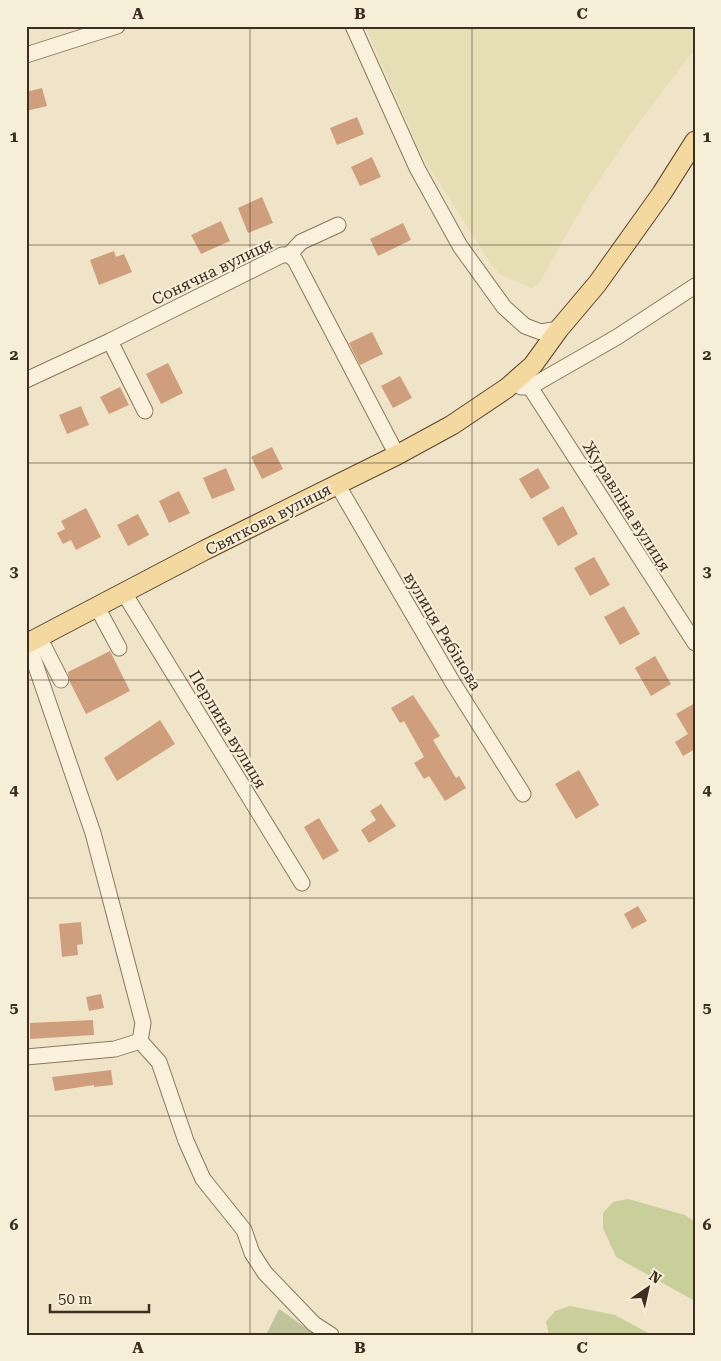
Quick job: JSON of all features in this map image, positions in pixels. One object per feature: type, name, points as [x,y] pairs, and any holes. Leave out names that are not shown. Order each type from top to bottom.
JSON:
[{"type":"main road","name":"Святкова вулиця","points":[[31,641],[396,455],[452,425],[507,388],[533,365],[559,329],[597,284],[662,193],[695,141]]},
{"type":"street","points":[[26,55],[117,26]]},
{"type":"street","points":[[353,26],[418,168],[460,246],[504,307],[525,326],[541,332],[559,329]]},
{"type":"street","points":[[289,255],[301,242],[338,225]]},
{"type":"street","name":"Сонячна вулиця","points":[[26,380],[110,341],[282,255],[289,255],[295,260],[396,455]]},
{"type":"street","points":[[507,388],[530,387],[617,337],[695,286]]},
{"type":"street","points":[[110,341],[145,411]]},
{"type":"street","name":"Журавліна вулиця","points":[[530,387],[695,643]]},
{"type":"street","name":"вулиця Рябінова","points":[[337,484],[453,683],[523,794]]},
{"type":"street","name":"Перлина вулиця","points":[[124,593],[302,883]]},
{"type":"street","points":[[97,607],[118,648]]},
{"type":"street","points":[[31,641],[61,680]]},
{"type":"street","points":[[31,641],[93,833],[143,1023],[140,1041]]},
{"type":"street","points":[[26,1057],[114,1049],[140,1041]]},
{"type":"street","points":[[140,1041],[159,1062],[186,1141],[203,1179],[244,1230],[252,1253],[265,1273],[314,1324],[331,1335]]},
{"type":"shaded area","points":[[365,26],[695,26],[695,49],[631,133],[589,195],[539,283],[532,288],[501,275],[493,267],[422,156]]},
{"type":"green space","points":[[628,1199],[685,1215],[695,1222],[695,1301],[616,1257],[603,1228],[603,1213],[613,1202]]},
{"type":"green space","points":[[570,1306],[615,1315],[652,1335],[549,1335],[546,1322],[555,1311]]},
{"type":"green space","points":[[279,1309],[316,1335],[266,1335]]},
{"type":"building","points":[[42,88],[47,106],[26,111],[26,92]]},
{"type":"building","points":[[357,117],[364,134],[337,145],[330,128]]},
{"type":"building","points":[[372,157],[381,177],[360,186],[351,167]]},
{"type":"building","points":[[262,197],[273,223],[248,233],[238,208]]},
{"type":"building","points":[[221,221],[230,241],[201,254],[191,235]]},
{"type":"building","points":[[403,223],[411,240],[378,256],[370,239]]},
{"type":"building","points":[[114,251],[116,257],[124,254],[132,272],[99,285],[90,260]]},
{"type":"building","points":[[372,332],[383,354],[360,365],[349,343]]},
{"type":"building","points":[[168,363],[183,393],[161,404],[146,374]]},
{"type":"building","points":[[400,376],[412,398],[393,408],[381,386]]},
{"type":"building","points":[[120,387],[129,405],[109,414],[100,397]]},
{"type":"building","points":[[81,406],[89,425],[67,434],[59,415]]},
{"type":"building","points":[[272,447],[283,469],[262,479],[251,457]]},
{"type":"building","points":[[226,468],[235,490],[212,499],[203,478]]},
{"type":"building","points":[[538,468],[550,488],[531,499],[519,479]]},
{"type":"building","points":[[179,491],[190,513],[169,523],[159,501]]},
{"type":"building","points":[[563,506],[578,534],[558,546],[542,518]]},
{"type":"building","points":[[86,508],[101,537],[76,550],[71,540],[63,544],[57,533],[65,529],[61,521]]},
{"type":"building","points":[[138,514],[149,535],[128,546],[117,525]]},
{"type":"building","points":[[594,557],[610,585],[590,596],[574,568]]},
{"type":"building","points":[[624,606],[640,634],[620,645],[604,617]]},
{"type":"building","points":[[110,651],[130,691],[86,714],[70,682],[68,672]]},
{"type":"building","points":[[655,656],[671,684],[651,696],[635,668]]},
{"type":"building","points":[[413,695],[440,736],[433,740],[456,778],[459,776],[466,788],[445,801],[429,776],[424,779],[414,763],[424,757],[404,721],[400,723],[391,708]]},
{"type":"building","points":[[695,703],[695,749],[683,756],[675,742],[688,734],[676,714]]},
{"type":"building","points":[[160,720],[175,744],[117,781],[104,758]]},
{"type":"building","points":[[579,770],[599,805],[576,819],[555,784]]},
{"type":"building","points":[[381,804],[396,826],[369,843],[361,830],[376,820],[370,811]]},
{"type":"building","points":[[319,818],[339,851],[323,860],[304,827]]},
{"type":"building","points":[[638,906],[647,921],[632,929],[624,914]]},
{"type":"building","points":[[81,922],[83,944],[77,945],[78,955],[62,957],[59,924]]},
{"type":"building","points":[[101,994],[104,1008],[89,1011],[86,997]]},
{"type":"building","points":[[93,1020],[94,1035],[30,1039],[30,1023]]},
{"type":"building","points":[[111,1070],[113,1085],[94,1087],[94,1085],[55,1091],[52,1077]]}]
